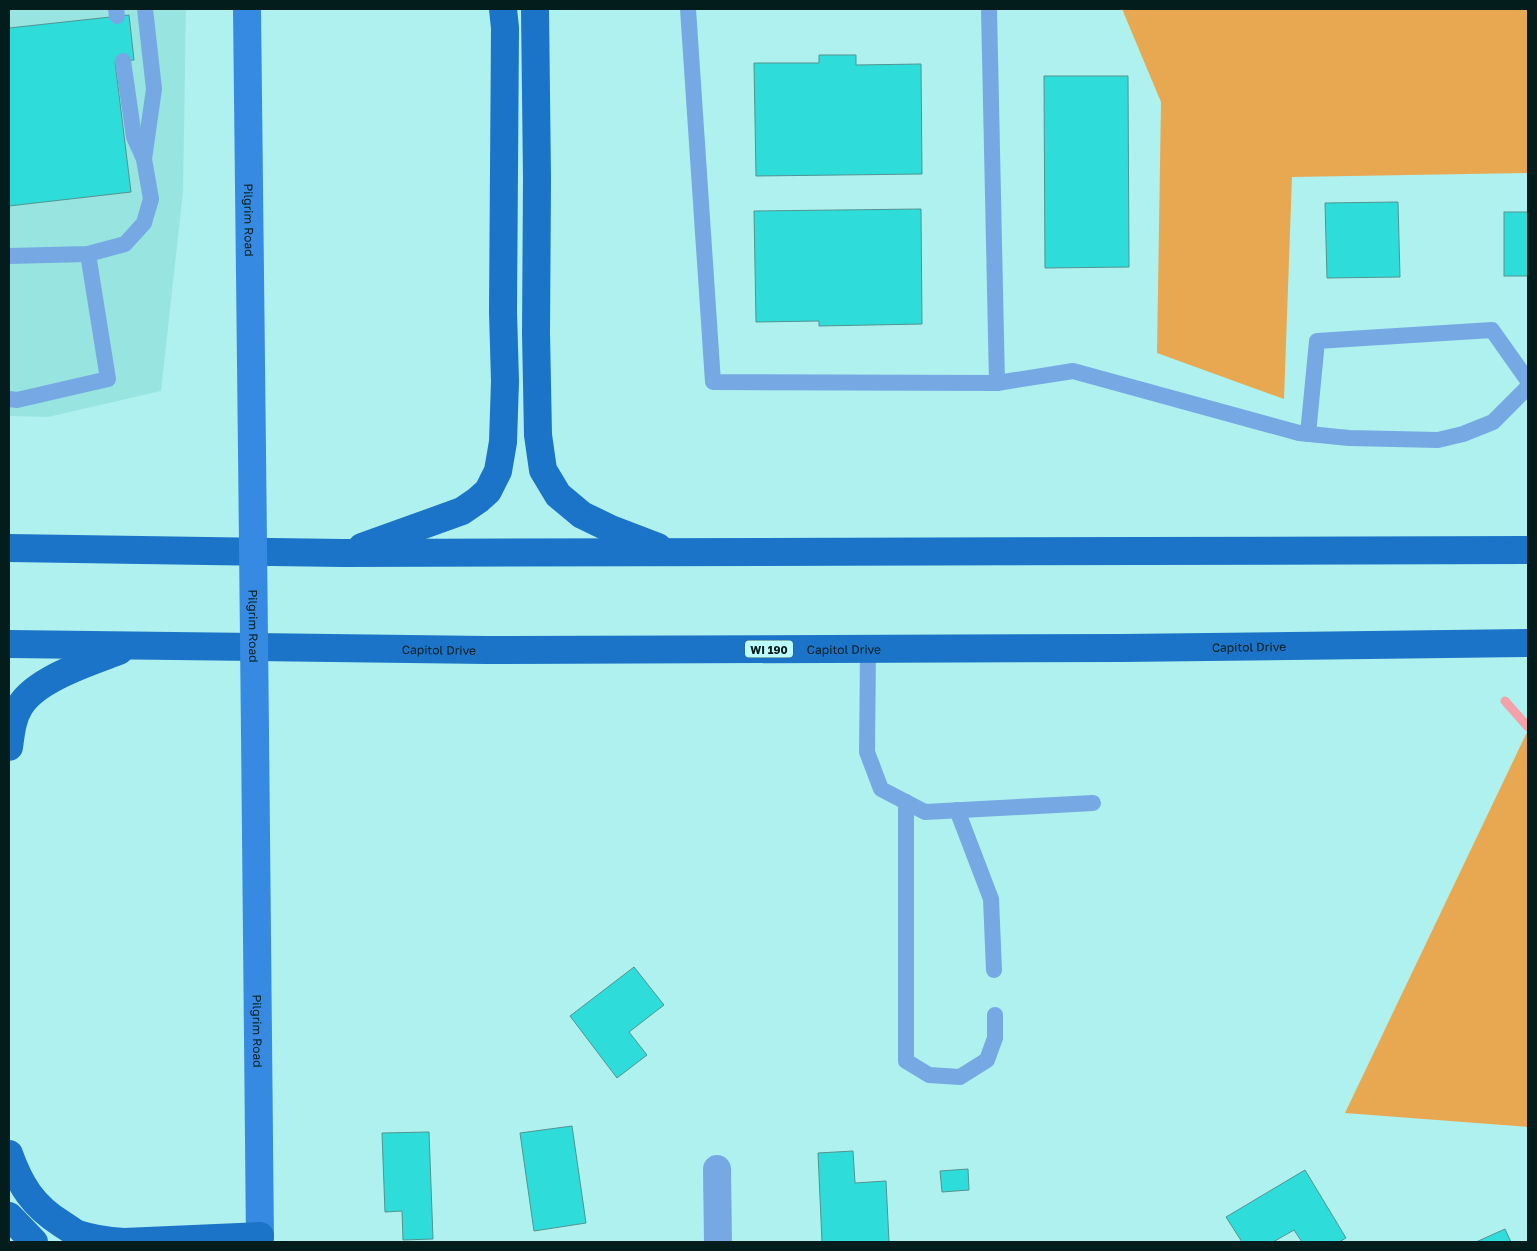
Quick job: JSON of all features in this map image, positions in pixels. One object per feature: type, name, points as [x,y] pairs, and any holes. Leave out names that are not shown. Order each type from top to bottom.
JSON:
[{"type":"main road","name":"Pilgrim Road","points":[[247,9],[260,1239]]},
{"type":"main road","points":[[343,553],[462,511],[488,491],[498,471],[504,442],[505,381],[503,312],[505,28],[503,9]]},
{"type":"main road","points":[[535,9],[536,343],[538,435],[543,470],[558,495],[582,515],[611,529],[674,553]]},
{"type":"main road","points":[[9,548],[343,553],[1528,550]]},
{"type":"main road","name":"Capitol Drive","points":[[9,644],[477,650],[1112,648],[1528,644]]},
{"type":"main road","points":[[9,747],[11,726],[20,706],[33,690],[71,670],[134,646]]},
{"type":"main road","points":[[9,1154],[17,1176],[31,1199],[53,1219],[77,1233],[105,1240],[124,1242],[260,1239]]},
{"type":"main road","points":[[9,1216],[34,1242]]},
{"type":"street","points":[[717,1169],[718,1242]]},
{"type":"lane","points":[[144,158],[154,89],[145,9]]},
{"type":"lane","points":[[688,9],[713,382],[997,383],[1073,371],[1270,426],[1308,434],[1349,438],[1438,440],[1462,434],[1493,422],[1528,387]]},
{"type":"lane","points":[[989,9],[997,383]]},
{"type":"lane","points":[[9,256],[88,254],[125,244],[144,223],[151,199],[144,158],[134,137],[123,61]]},
{"type":"lane","points":[[9,400],[17,400],[108,379],[88,254]]},
{"type":"lane","points":[[1308,434],[1317,341],[1492,330],[1528,381]]},
{"type":"lane","points":[[868,649],[867,752],[881,789],[925,812],[1093,803]]},
{"type":"lane","points":[[906,802],[906,1061],[929,1075],[960,1077],[987,1060],[995,1038],[995,1015]]},
{"type":"lane","points":[[957,810],[991,899],[994,970]]},
{"type":"shaded area","points":[[9,9],[186,9],[183,192],[161,391],[48,417],[9,416]]},
{"type":"shaded area","points":[[1122,9],[1528,9],[1528,173],[1292,177],[1284,399],[1157,353],[1161,102]]},
{"type":"shaded area","points":[[1528,730],[1528,1127],[1345,1113]]},
{"type":"building","points":[[129,15],[134,60],[115,62],[131,192],[9,206],[9,28]]},
{"type":"building","points":[[819,55],[856,55],[856,65],[921,64],[922,174],[756,176],[754,63],[819,63]]},
{"type":"building","points":[[1044,76],[1128,76],[1129,267],[1045,268]]},
{"type":"building","points":[[1398,202],[1400,277],[1327,278],[1325,203]]},
{"type":"building","points":[[921,209],[922,324],[819,326],[819,321],[756,322],[754,211]]},
{"type":"building","points":[[1504,212],[1528,212],[1528,276],[1504,276]]},
{"type":"building","points":[[634,967],[664,1005],[629,1032],[647,1055],[617,1078],[570,1016]]},
{"type":"building","points":[[572,1126],[586,1223],[534,1231],[520,1133]]},
{"type":"building","points":[[429,1132],[433,1239],[403,1240],[402,1211],[385,1212],[382,1133]]},
{"type":"building","points":[[853,1151],[855,1183],[886,1181],[889,1242],[822,1242],[818,1153]]},
{"type":"building","points":[[968,1169],[969,1190],[942,1192],[940,1171]]},
{"type":"building","points":[[1305,1170],[1346,1238],[1339,1242],[1302,1242],[1294,1230],[1273,1242],[1242,1242],[1226,1217]]},
{"type":"building","points":[[1505,1229],[1511,1242],[1476,1242]]},
{"type":"waterway","points":[[1505,701],[1528,727]]}]
